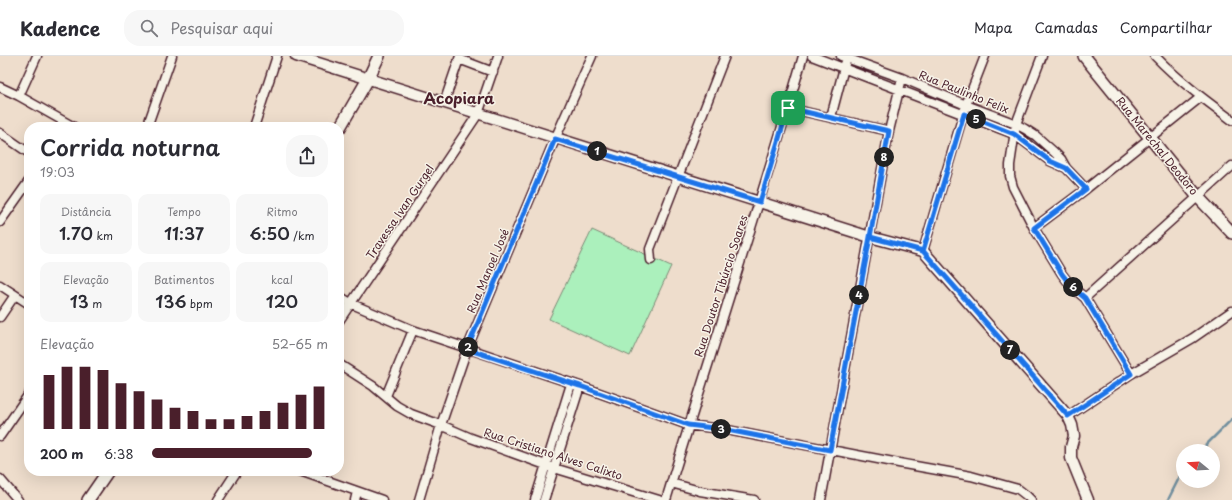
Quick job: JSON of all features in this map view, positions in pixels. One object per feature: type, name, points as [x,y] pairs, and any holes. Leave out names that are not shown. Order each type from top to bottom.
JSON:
[{"type":"main road","points":[[343,122],[368,79],[379,56]]},
{"type":"main road","name":"Rua Marechal Deodoro","points":[[1084,56],[1198,197],[1232,233]]},
{"type":"main road","points":[[88,500],[105,476]]},
{"type":"street","points":[[19,96],[37,56]]},
{"type":"street","points":[[148,122],[172,56]]},
{"type":"street","points":[[256,122],[277,56]]},
{"type":"street","points":[[296,56],[555,139],[678,176],[870,237],[923,251],[1068,416],[1072,424],[1074,436],[1071,447],[1071,458],[1088,500]]},
{"type":"street","name":"Travessa Ivan Gurgel","points":[[344,314],[478,114],[498,56]]},
{"type":"street","name":"Rua Manoel José","points":[[419,500],[441,425],[467,349],[555,139],[592,56]]},
{"type":"street","points":[[651,260],[650,249],[725,56]]},
{"type":"street","name":"Rua Doutor Tibúrcio Soares","points":[[666,500],[688,425],[760,202],[803,56]]},
{"type":"street","name":"Rua Paulinho Felix","points":[[812,56],[1014,134],[1050,161],[1066,168]]},
{"type":"street","points":[[923,251],[966,106],[985,56]]},
{"type":"street","points":[[1042,56],[1016,124],[1011,151],[1010,176],[1013,187],[1034,228],[1062,274],[1072,287],[1085,298],[1131,374]]},
{"type":"street","points":[[1155,56],[1168,70],[1232,120]]},
{"type":"street","points":[[831,117],[843,69],[844,57]]},
{"type":"street","name":"Rua Paulinho Felix","points":[[844,57],[902,78],[966,106],[1016,124],[1036,136],[1045,144],[1061,159],[1066,168],[1086,189]]},
{"type":"street","points":[[444,103],[460,58],[493,72]]},
{"type":"street","points":[[821,500],[889,131],[902,78]]},
{"type":"street","points":[[0,87],[19,96],[64,122]]},
{"type":"street","points":[[1034,228],[1150,139],[1201,97]]},
{"type":"street","points":[[788,108],[889,131]]},
{"type":"street","points":[[0,133],[24,150]]},
{"type":"street","points":[[1085,298],[1232,166]]},
{"type":"street","points":[[0,222],[24,188]]},
{"type":"street","points":[[0,285],[24,301]]},
{"type":"street","points":[[0,317],[15,295]]},
{"type":"street","points":[[344,299],[352,304],[413,330],[580,386],[688,425],[722,429],[971,476],[1018,489],[1030,500]]},
{"type":"street","points":[[1068,416],[1131,374],[1193,338],[1232,310]]},
{"type":"street","points":[[386,396],[413,330]]},
{"type":"street","name":"Rua Cristiano Alves Calixto","points":[[344,367],[386,396],[397,406],[411,414],[471,438],[554,468],[659,500]]},
{"type":"street","points":[[535,500],[571,384]]},
{"type":"street","points":[[544,500],[580,386]]},
{"type":"street","points":[[0,436],[24,401]]},
{"type":"street","points":[[218,500],[234,476]]},
{"type":"street","points":[[311,476],[356,496],[382,500]]},
{"type":"street","points":[[0,479],[18,500]]},
{"type":"street","points":[[671,483],[700,491],[754,500]]},
{"type":"green space","points":[[592,230],[671,266],[630,356],[549,319]]},
{"type":"waterway","points":[[1207,444],[1232,419]]},
{"type":"waterway","points":[[1168,500],[1176,484]]},
{"type":"district","name":"Acopiara","points":[[459,99]]},
{"type":"route","points":[[788,108],[760,202],[555,139],[467,349],[580,386],[688,425],[722,429],[830,450],[870,237],[923,251],[964,114],[1014,134],[1050,161],[1066,168],[1086,189],[1034,228],[1062,274],[1072,287],[1085,298],[1131,374],[1068,416],[923,251],[870,237],[889,131],[788,108]]}]
